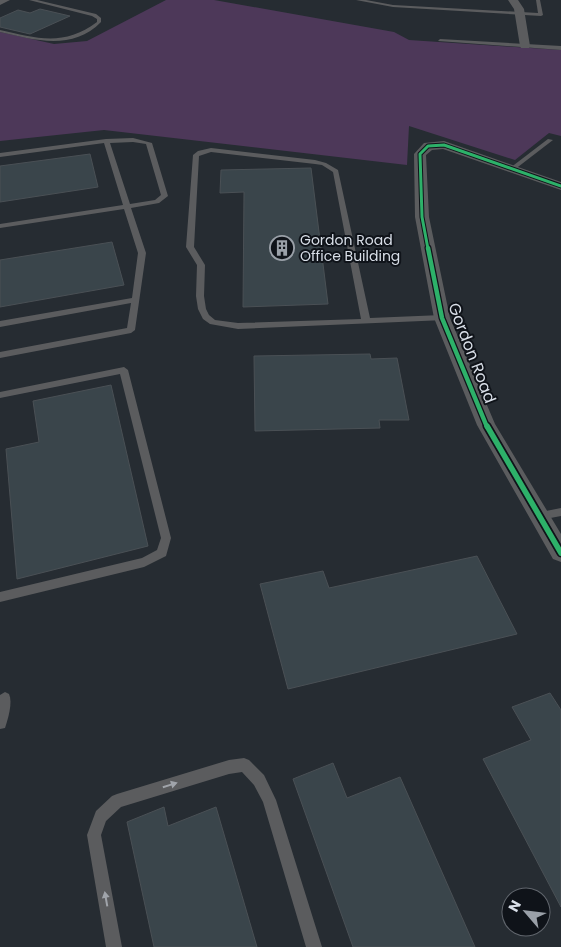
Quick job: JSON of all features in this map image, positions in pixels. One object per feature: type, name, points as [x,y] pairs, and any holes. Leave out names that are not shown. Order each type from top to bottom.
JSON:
[{"type":"street","points":[[0,2],[5,0]]},
{"type":"street","points":[[507,0],[507,17]]},
{"type":"street","points":[[513,0],[516,2],[520,14],[525,46]]},
{"type":"street","name":"Gordon Road","points":[[512,169],[444,145],[428,146],[420,154],[422,217],[442,318],[486,425],[561,553]]},
{"type":"street","points":[[512,169],[561,186]]},
{"type":"lane","points":[[0,30],[49,42],[69,38],[99,22],[99,19],[94,15],[31,0]]},
{"type":"lane","points":[[358,0],[393,6],[507,17],[520,14],[541,15],[538,0]]},
{"type":"lane","points":[[440,40],[511,41],[525,46],[561,48]]},
{"type":"lane","points":[[0,155],[106,141],[133,140],[149,143],[165,196],[157,202],[0,226]]},
{"type":"lane","points":[[512,169],[550,140]]},
{"type":"lane","points":[[0,354],[131,330],[142,253],[106,141]]},
{"type":"lane","points":[[366,321],[336,171],[324,164],[315,162],[231,152],[206,150],[196,155],[190,247],[201,265],[200,296],[202,308],[206,317],[213,322],[238,326],[366,321],[442,318]]},
{"type":"lane","points":[[0,324],[135,300]]},
{"type":"lane","points":[[0,395],[124,370],[166,538],[162,553],[144,562],[0,598]]},
{"type":"lane","points":[[540,516],[561,512]]},
{"type":"lane","points":[[0,723],[5,698]]},
{"type":"lane","points":[[114,947],[94,835],[101,816],[117,801],[229,767],[244,765],[259,780],[269,800],[314,947]]},
{"type":"shaded area","points":[[166,0],[214,0],[394,32],[409,40],[561,50],[561,136],[549,133],[515,160],[409,126],[407,165],[104,130],[0,141],[0,32],[54,44],[87,41]]},
{"type":"building","points":[[40,9],[70,16],[30,34],[0,27],[0,18],[18,10],[30,13]]},
{"type":"building","points":[[90,154],[98,187],[0,202],[0,166]]},
{"type":"building","name":"Gordon Road Office Building","points":[[311,168],[328,304],[243,307],[244,192],[220,193],[221,170]]},
{"type":"building","points":[[112,242],[124,285],[0,307],[0,260]]},
{"type":"building","points":[[370,354],[371,359],[397,358],[409,420],[379,420],[380,428],[255,431],[254,356]]},
{"type":"building","points":[[111,385],[148,546],[17,579],[6,449],[39,442],[33,401]]},
{"type":"building","points":[[477,556],[517,634],[288,689],[260,584],[323,571],[329,588]]},
{"type":"building","points":[[550,693],[561,710],[561,907],[483,759],[531,740],[512,707]]},
{"type":"building","points":[[333,763],[347,798],[400,777],[475,947],[353,947],[293,779]]},
{"type":"building","points":[[164,807],[168,826],[216,807],[257,947],[154,947],[127,822]]},
{"type":"cycle path","points":[[561,186],[444,145],[428,146],[420,154],[422,217],[442,318],[486,425],[561,553]]},
{"type":"place","name":"Gordon Road Office Building","points":[[282,248]]}]
